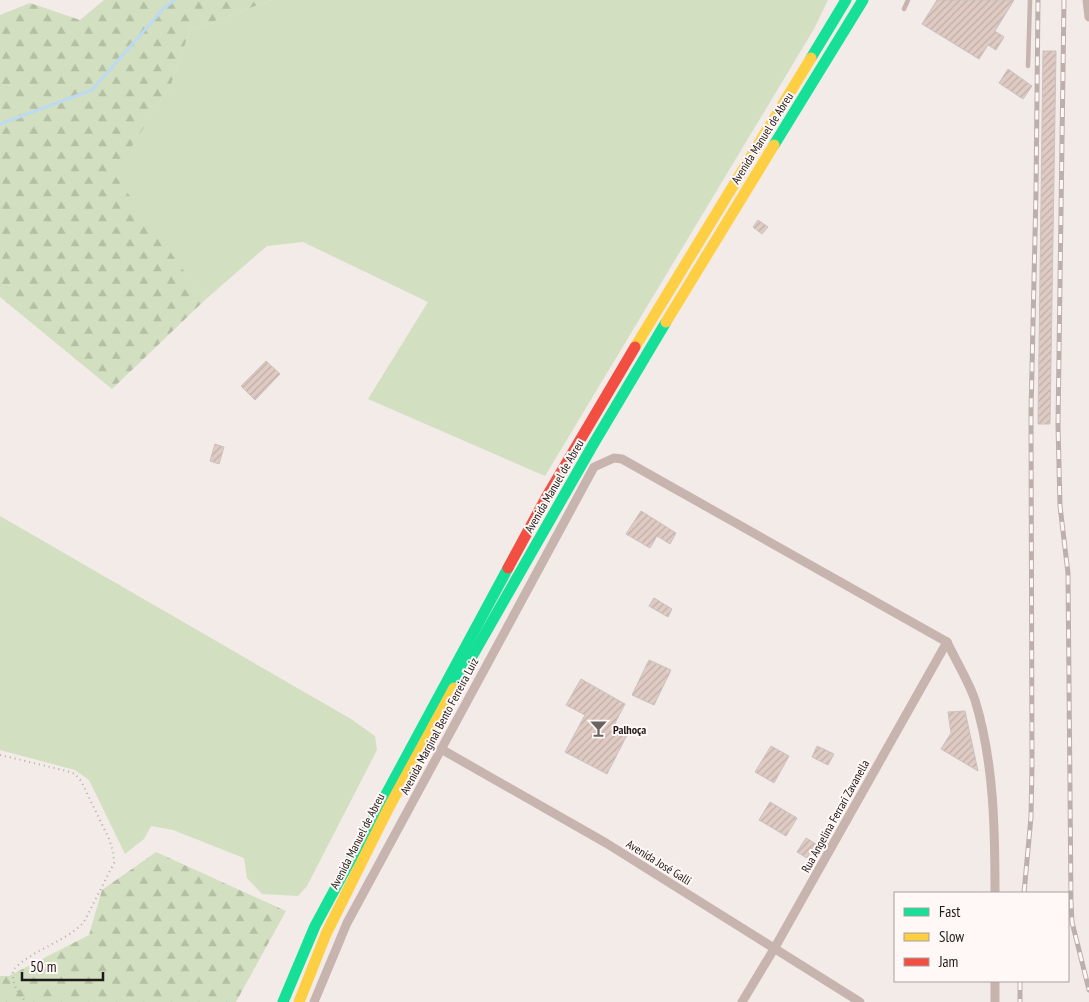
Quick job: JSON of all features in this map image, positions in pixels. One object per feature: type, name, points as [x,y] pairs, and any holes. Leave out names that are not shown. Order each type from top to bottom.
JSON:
[{"type":"main road","name":"Avenida Manuel de Abreu","points":[[283,1002],[314,926],[547,496],[665,297],[846,0]]},
{"type":"main road","name":"Avenida Manuel de Abreu","points":[[299,1002],[326,934],[388,809],[430,730],[594,443],[675,306],[863,0]]},
{"type":"street","points":[[1087,0],[1089,17]]},
{"type":"street","name":"Avenida Marginal Bento Ferreira Luiz","points":[[314,1002],[347,923],[594,467],[614,458],[622,459],[947,642]]},
{"type":"street","points":[[947,642],[974,700],[987,755],[995,827],[995,892]]},
{"type":"street","name":"Rua Angelina Ferrari Zavanella","points":[[742,1002],[774,949],[947,642]]},
{"type":"street","name":"Avenida José Galli","points":[[441,749],[606,843],[860,1002]]},
{"type":"street","points":[[995,982],[995,1002]]},
{"type":"lane","points":[[904,9],[908,0]]},
{"type":"lane","points":[[1028,66],[1030,0]]},
{"type":"path","points":[[0,755],[74,774],[81,781],[113,851],[114,862],[84,922],[76,930],[22,960],[13,970],[12,981],[16,992],[26,1002]]},
{"type":"green space","points":[[104,0],[272,0],[190,30],[170,87],[114,174],[205,300],[112,389],[0,297],[0,15],[30,3],[80,20]]},
{"type":"green space","points":[[272,0],[828,0],[814,29],[545,476],[368,399],[428,302],[303,242],[267,246],[205,300],[113,174],[170,87],[190,30]]},
{"type":"green space","points":[[0,516],[351,719],[375,736],[377,750],[307,886],[298,896],[262,894],[247,878],[244,858],[173,830],[151,826],[144,839],[125,854],[89,780],[75,770],[0,750]]},
{"type":"green space","points":[[156,852],[286,911],[236,1002],[0,1002],[0,976],[9,976],[89,935],[102,890]]},
{"type":"building","points":[[937,0],[1014,0],[995,31],[1004,37],[996,50],[988,45],[979,59],[922,24]]},
{"type":"building","points":[[1043,51],[1056,51],[1050,424],[1038,424]]},
{"type":"building","points":[[1008,69],[1032,86],[1023,99],[999,83]]},
{"type":"building","points":[[758,220],[768,227],[762,234],[753,227]]},
{"type":"building","points":[[266,361],[280,374],[255,400],[241,386]]},
{"type":"building","points":[[215,444],[224,447],[219,464],[210,461]]},
{"type":"building","points":[[641,511],[676,533],[670,544],[657,536],[650,548],[626,534]]},
{"type":"building","points":[[654,598],[672,609],[668,617],[649,606]]},
{"type":"building","points":[[649,660],[671,670],[654,705],[632,695]]},
{"type":"building","name":"Palhoça","points":[[581,679],[625,704],[614,725],[628,733],[607,774],[565,752],[585,715],[566,705]]},
{"type":"building","points":[[965,711],[978,771],[941,749],[951,733],[948,712]]},
{"type":"building","points":[[771,746],[789,756],[774,783],[755,772]]},
{"type":"building","points":[[817,746],[834,754],[828,765],[812,757]]},
{"type":"building","points":[[770,802],[797,818],[786,836],[759,820]]},
{"type":"building","points":[[806,838],[816,844],[807,858],[797,852]]},
{"type":"waterway","points":[[0,124],[92,90],[164,8],[175,0]]},
{"type":"railway","points":[[1024,892],[1031,817],[1032,766],[1031,412],[1038,0]]},
{"type":"railway","points":[[1064,0],[1058,425],[1060,506],[1068,573],[1072,922],[1089,990]]},
{"type":"railway","points":[[1020,982],[1020,1002]]},
{"type":"traffic: fast","points":[[811,58],[846,0]]},
{"type":"traffic: fast","points":[[774,145],[863,0]]},
{"type":"traffic: fast","points":[[454,688],[594,443],[666,322]]},
{"type":"traffic: fast","points":[[283,1002],[315,926],[508,568]]},
{"type":"traffic: slow","points":[[635,347],[811,58]]},
{"type":"traffic: slow","points":[[666,322],[774,145]]},
{"type":"traffic: slow","points":[[299,1002],[326,934],[388,809],[454,688]]},
{"type":"traffic: jam","points":[[508,568],[547,496],[635,347]]},
{"type":"place","name":"Palhoça","points":[[599,729]]}]
